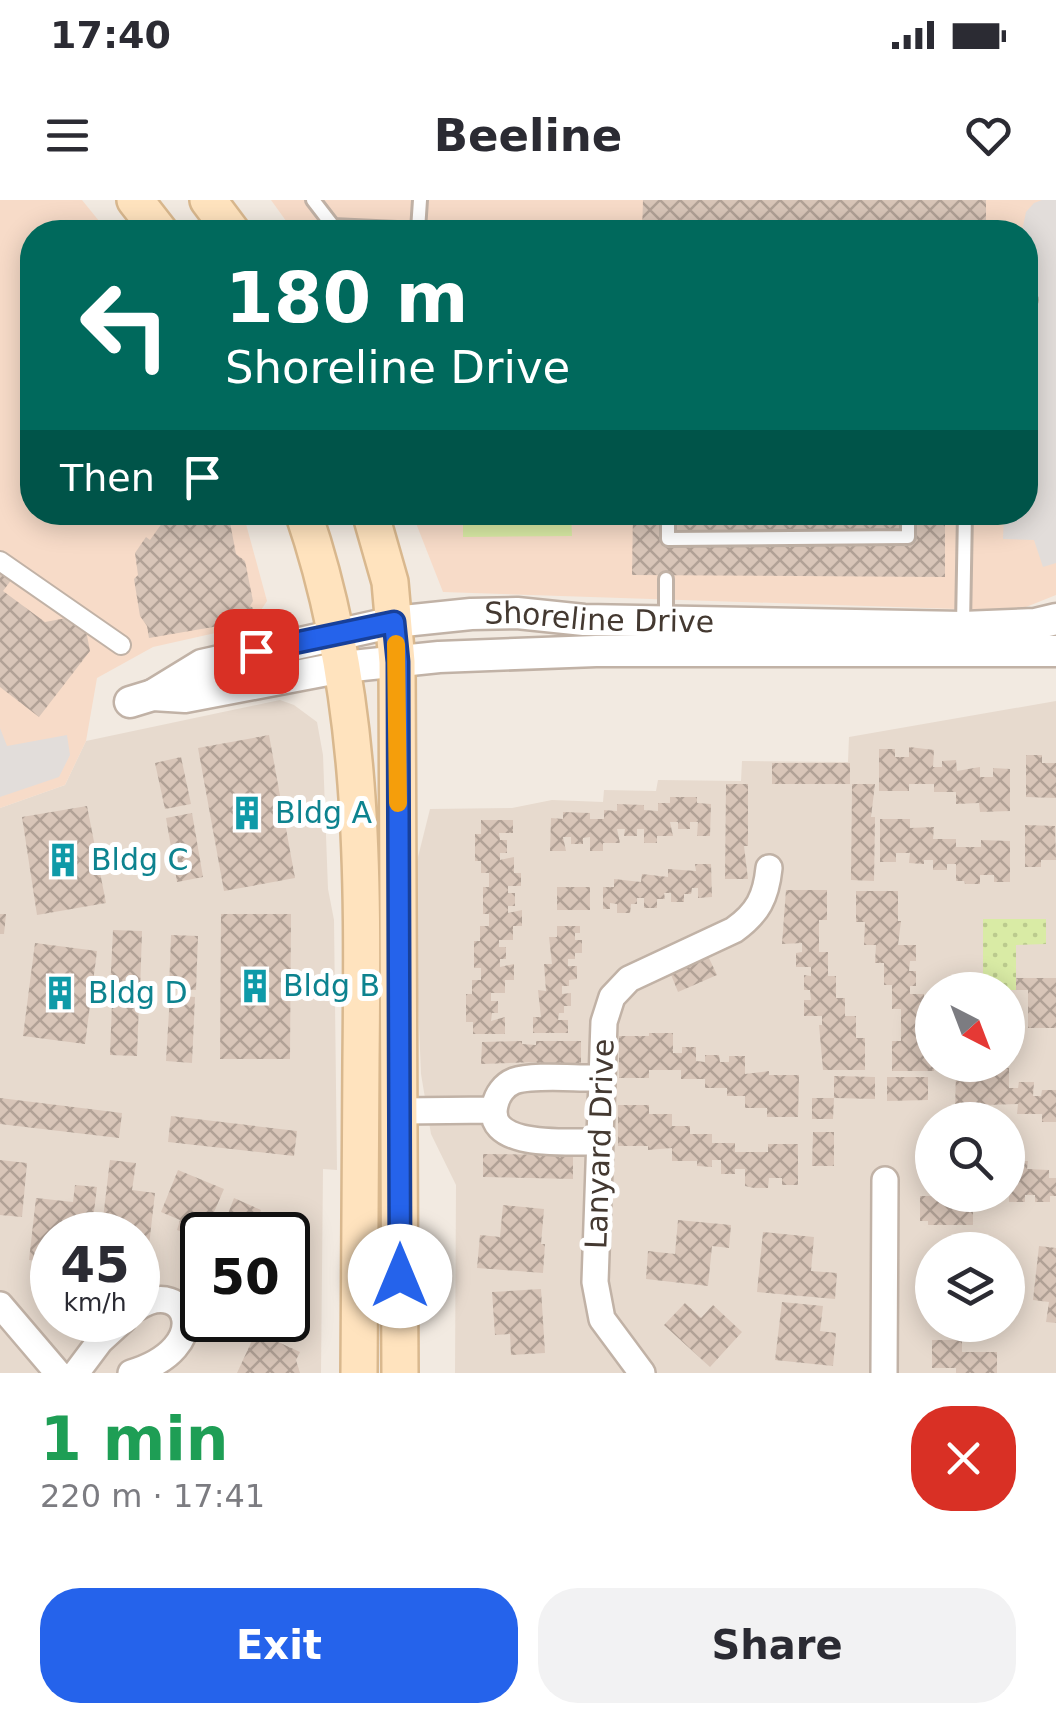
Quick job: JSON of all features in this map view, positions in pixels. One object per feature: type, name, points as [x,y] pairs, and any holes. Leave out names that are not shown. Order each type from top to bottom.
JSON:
[{"type":"main road","points":[[306,525],[352,721],[362,848],[359,1373]]},
{"type":"main road","points":[[374,525],[390,582],[398,662],[400,1373]]},
{"type":"street","points":[[0,560],[121,645]]},
{"type":"street","name":"Shoreline Drive","points":[[338,651],[394,622],[486,613],[584,620],[666,620],[963,640],[1056,651]]},
{"type":"street","name":"Shoreline Drive","points":[[338,651],[398,662],[439,657],[963,640],[1056,619]]},
{"type":"street","points":[[141,698],[185,697],[338,651]]},
{"type":"street","name":"Lanyard Drive","points":[[642,1373],[602,1319],[595,1282],[604,1022],[612,997],[639,974],[748,920],[763,899],[768,868]]},
{"type":"street","points":[[599,1142],[511,1137],[498,1126],[494,1110],[500,1093],[513,1081],[601,1078]]},
{"type":"street","points":[[400,1111],[494,1110]]},
{"type":"street","points":[[884,1373],[885,1180]]},
{"type":"street","points":[[131,1373],[162,1359],[185,1336],[184,1314],[168,1301],[160,1300]]},
{"type":"street","points":[[0,1306],[58,1373]]},
{"type":"street","points":[[76,1373],[99,1342]]},
{"type":"lane","points":[[668,525],[668,539],[908,537],[908,525]]},
{"type":"lane","points":[[963,640],[964,525]]},
{"type":"lane","points":[[666,579],[666,651]]},
{"type":"shaded area","points":[[0,200],[82,200],[98,220],[20,220],[20,525],[246,525],[267,601],[251,625],[153,647],[97,678],[86,741],[65,785],[0,808]]},
{"type":"shaded area","points":[[271,200],[1056,200],[1056,595],[1016,611],[443,592],[417,525],[1038,525],[1038,220],[285,220]]},
{"type":"shaded area","points":[[1056,200],[1056,563],[1043,567],[1034,540],[1003,539],[1004,525],[1038,525],[1038,220],[1024,220],[1034,203]]},
{"type":"shaded area","points":[[280,700],[317,722],[323,755],[328,889],[334,920],[337,1170],[323,1169],[321,1373],[0,1373],[0,808],[65,785],[86,741]]},
{"type":"shaded area","points":[[1056,701],[1056,1373],[455,1373],[456,1185],[431,1134],[421,1074],[413,877],[430,809],[512,808],[552,800],[603,802],[604,790],[656,791],[658,780],[741,781],[742,761],[848,762],[849,737]]},
{"type":"shaded area","points":[[0,728],[7,746],[67,735],[70,755],[59,777],[0,797]]},
{"type":"green space","points":[[463,525],[572,525],[572,536],[463,537]]},
{"type":"green space","points":[[983,919],[1046,919],[1046,944],[1016,945],[1016,972],[983,972]]},
{"type":"building","points":[[643,200],[986,200],[986,220],[642,220]]},
{"type":"building","points":[[161,525],[230,525],[236,554],[245,561],[253,608],[242,622],[149,638],[140,616],[134,579],[138,575],[135,553],[146,537],[150,540]]},
{"type":"building","points":[[633,525],[945,525],[945,577],[632,575]]},
{"type":"building","points":[[0,557],[18,571],[3,591],[45,622],[83,615],[90,651],[39,717],[0,687]]},
{"type":"building","name":"Bldg A","points":[[269,735],[295,878],[224,891],[198,748]]},
{"type":"building","points":[[909,747],[934,750],[933,767],[942,767],[942,761],[956,760],[957,771],[980,767],[980,777],[993,777],[993,768],[1010,769],[1010,811],[980,812],[979,803],[956,804],[956,792],[934,792],[934,784],[909,784],[909,791],[879,791],[879,749],[895,749],[895,757],[909,757]]},
{"type":"building","points":[[1026,755],[1042,755],[1042,763],[1056,763],[1056,798],[1026,797]]},
{"type":"building","points":[[181,757],[191,804],[165,809],[155,763]]},
{"type":"building","points":[[772,763],[850,763],[850,784],[772,784]]},
{"type":"building","points":[[726,784],[748,784],[748,846],[744,846],[748,879],[725,879]]},
{"type":"building","points":[[852,784],[875,784],[871,817],[875,817],[874,881],[851,880]]},
{"type":"building","points":[[670,797],[697,797],[697,803],[711,804],[710,836],[697,836],[698,822],[690,822],[690,829],[678,829],[678,822],[670,822],[673,836],[657,836],[657,843],[644,843],[644,829],[637,829],[637,836],[624,836],[625,829],[617,829],[620,843],[603,843],[603,851],[590,851],[590,837],[583,838],[583,844],[571,844],[571,837],[563,837],[566,851],[550,851],[551,818],[563,819],[563,812],[590,813],[590,819],[604,819],[604,810],[617,811],[617,804],[644,805],[644,810],[658,811],[658,803],[670,803]]},
{"type":"building","name":"Bldg C","points":[[87,806],[106,903],[37,915],[22,817]]},
{"type":"building","points":[[192,813],[203,877],[177,882],[166,818]]},
{"type":"building","points":[[880,819],[910,819],[910,828],[934,827],[933,839],[956,839],[956,847],[981,847],[981,840],[1010,841],[1010,882],[994,882],[994,875],[980,875],[980,884],[965,884],[956,881],[956,864],[947,864],[947,870],[933,870],[933,860],[909,863],[910,853],[896,853],[896,862],[880,862]]},
{"type":"building","points":[[481,820],[513,820],[513,833],[499,833],[500,840],[507,840],[507,853],[500,853],[500,860],[514,857],[514,873],[521,873],[521,886],[508,886],[508,893],[515,893],[515,906],[508,906],[508,913],[522,910],[522,926],[513,926],[513,940],[499,940],[499,947],[506,947],[506,959],[500,959],[500,967],[514,964],[514,980],[505,980],[505,993],[491,993],[491,1001],[498,1001],[498,1013],[492,1013],[491,1021],[505,1017],[505,1034],[473,1034],[473,1022],[466,1022],[466,994],[472,994],[472,980],[481,980],[481,968],[474,968],[474,941],[480,941],[480,926],[489,926],[489,914],[483,914],[483,887],[489,887],[489,873],[481,873],[481,861],[475,861],[475,834],[481,834]]},
{"type":"building","points":[[1025,825],[1055,826],[1056,860],[1041,860],[1041,867],[1025,867]]},
{"type":"building","points":[[695,864],[711,864],[712,897],[698,898],[698,888],[692,888],[691,894],[684,894],[684,902],[671,902],[671,893],[664,893],[665,899],[657,899],[657,908],[644,908],[644,898],[637,898],[630,913],[617,913],[617,904],[610,903],[610,909],[603,909],[603,887],[614,887],[614,879],[641,882],[642,874],[668,877],[668,869],[696,871]]},
{"type":"building","points":[[557,887],[590,887],[590,910],[557,910]]},
{"type":"building","points":[[786,890],[827,890],[827,920],[819,920],[819,952],[828,952],[828,976],[836,976],[836,998],[845,998],[845,1016],[856,1016],[856,1038],[865,1038],[865,1070],[823,1070],[819,1025],[822,1016],[804,1016],[804,1000],[811,1000],[810,990],[804,990],[804,975],[811,976],[811,967],[796,967],[796,953],[802,952],[802,943],[782,944]]},
{"type":"building","points":[[856,891],[898,891],[898,945],[916,945],[916,961],[910,961],[909,971],[916,971],[915,986],[910,986],[910,994],[915,994],[915,1071],[892,1071],[892,1041],[901,1041],[901,1009],[892,1009],[892,985],[884,985],[884,963],[875,963],[876,945],[864,945],[865,922],[856,922]]},
{"type":"building","points":[[0,914],[6,914],[4,934],[0,934]]},
{"type":"building","name":"Bldg B","points":[[221,914],[291,914],[290,1059],[220,1059]]},
{"type":"building","points":[[557,926],[580,926],[575,940],[582,940],[582,953],[568,959],[568,966],[577,966],[577,979],[562,986],[562,994],[571,993],[571,1006],[564,1006],[558,1020],[568,1020],[568,1033],[533,1033],[533,1017],[541,1017],[538,990],[546,991],[544,964],[552,964],[549,937],[557,937]]},
{"type":"building","points":[[113,930],[142,931],[140,992],[110,990]]},
{"type":"building","points":[[171,935],[198,936],[196,990],[169,989]]},
{"type":"building","name":"Bldg D","points":[[35,943],[97,951],[85,1044],[23,1036]]},
{"type":"building","points":[[708,956],[717,975],[678,992],[670,972]]},
{"type":"building","points":[[1025,978],[1056,978],[1056,1028],[1028,1028]]},
{"type":"building","points":[[170,995],[195,997],[192,1063],[166,1061]]},
{"type":"building","points":[[112,1002],[139,1002],[137,1056],[110,1055]]},
{"type":"building","points":[[673,1033],[673,1053],[682,1053],[682,1047],[696,1047],[696,1061],[705,1062],[705,1055],[719,1055],[720,1062],[729,1062],[729,1056],[745,1056],[745,1074],[769,1071],[769,1075],[799,1075],[798,1117],[767,1117],[767,1108],[745,1108],[745,1096],[727,1096],[727,1088],[705,1088],[705,1079],[681,1079],[681,1070],[649,1070],[649,1078],[619,1078],[619,1036]]},
{"type":"building","points":[[522,1041],[536,1045],[536,1041],[581,1041],[581,1064],[481,1064],[482,1042]]},
{"type":"building","points":[[834,1076],[875,1077],[875,1099],[834,1098]]},
{"type":"building","points":[[887,1077],[915,1077],[915,1082],[928,1082],[928,1100],[887,1101]]},
{"type":"building","points":[[956,1082],[1009,1082],[1009,1088],[1018,1088],[1019,1082],[1034,1082],[1033,1096],[1041,1096],[1042,1090],[1056,1090],[1056,1122],[1042,1122],[1042,1114],[1025,1114],[1025,1102],[955,1102]]},
{"type":"building","points":[[0,1098],[122,1113],[119,1138],[0,1124]]},
{"type":"building","points":[[812,1098],[834,1098],[833,1119],[812,1119]]},
{"type":"building","points":[[618,1105],[649,1105],[649,1114],[672,1114],[672,1126],[690,1126],[690,1134],[712,1134],[712,1143],[735,1143],[735,1152],[768,1152],[768,1144],[798,1144],[798,1185],[782,1185],[782,1178],[769,1178],[768,1188],[754,1188],[745,1186],[745,1169],[721,1174],[721,1160],[712,1160],[712,1167],[697,1166],[697,1161],[672,1161],[672,1148],[618,1146]]},
{"type":"building","points":[[171,1116],[297,1131],[294,1156],[168,1142]]},
{"type":"building","points":[[813,1132],[834,1132],[834,1166],[812,1166]]},
{"type":"building","points":[[483,1154],[573,1155],[573,1179],[483,1177]]},
{"type":"building","points":[[0,1160],[27,1163],[22,1217],[0,1215]]},
{"type":"building","points":[[110,1160],[136,1163],[132,1190],[155,1193],[153,1212],[104,1212]]},
{"type":"building","points":[[1025,1161],[1027,1169],[1049,1170],[1049,1178],[1056,1178],[1056,1196],[1050,1196],[1050,1202],[1035,1202],[1035,1195],[1025,1195]]},
{"type":"building","points":[[178,1170],[224,1189],[214,1212],[180,1212],[180,1220],[161,1212]]},
{"type":"building","points":[[75,1185],[97,1187],[94,1212],[34,1212],[36,1198],[73,1202]]},
{"type":"building","points":[[234,1198],[261,1210],[260,1212],[229,1212]]},
{"type":"building","points":[[503,1205],[544,1209],[543,1273],[477,1268],[480,1235],[500,1237]]},
{"type":"building","points":[[920,1212],[973,1212],[973,1225],[928,1225],[928,1221],[920,1221]]},
{"type":"building","points":[[678,1220],[731,1225],[729,1248],[712,1246],[708,1286],[646,1279],[648,1251],[675,1254]]},
{"type":"building","points":[[763,1232],[814,1237],[811,1271],[837,1273],[835,1299],[757,1292]]},
{"type":"building","points":[[1039,1246],[1056,1248],[1056,1323],[1046,1322],[1049,1302],[1033,1300]]},
{"type":"building","points":[[541,1289],[545,1353],[511,1355],[510,1334],[495,1335],[492,1292]]},
{"type":"building","points":[[782,1302],[823,1306],[820,1331],[836,1333],[833,1366],[775,1360]]},
{"type":"building","points":[[685,1303],[701,1318],[713,1305],[742,1332],[710,1367],[664,1325]]},
{"type":"building","points":[[251,1342],[278,1342],[300,1352],[296,1360],[300,1373],[237,1373]]},
{"type":"building","points":[[932,1342],[962,1342],[962,1352],[997,1352],[997,1373],[956,1373],[956,1368],[932,1368]]},
{"type":"slow traffic","points":[[396,644],[398,803]]},
{"type":"place","name":"Bldg A","points":[[247,813]]},
{"type":"place","name":"Bldg C","points":[[63,860]]},
{"type":"place","name":"Bldg B","points":[[255,986]]},
{"type":"place","name":"Bldg D","points":[[60,993]]},
{"type":"route","points":[[256,651],[394,622],[398,662],[400,1276]]}]
